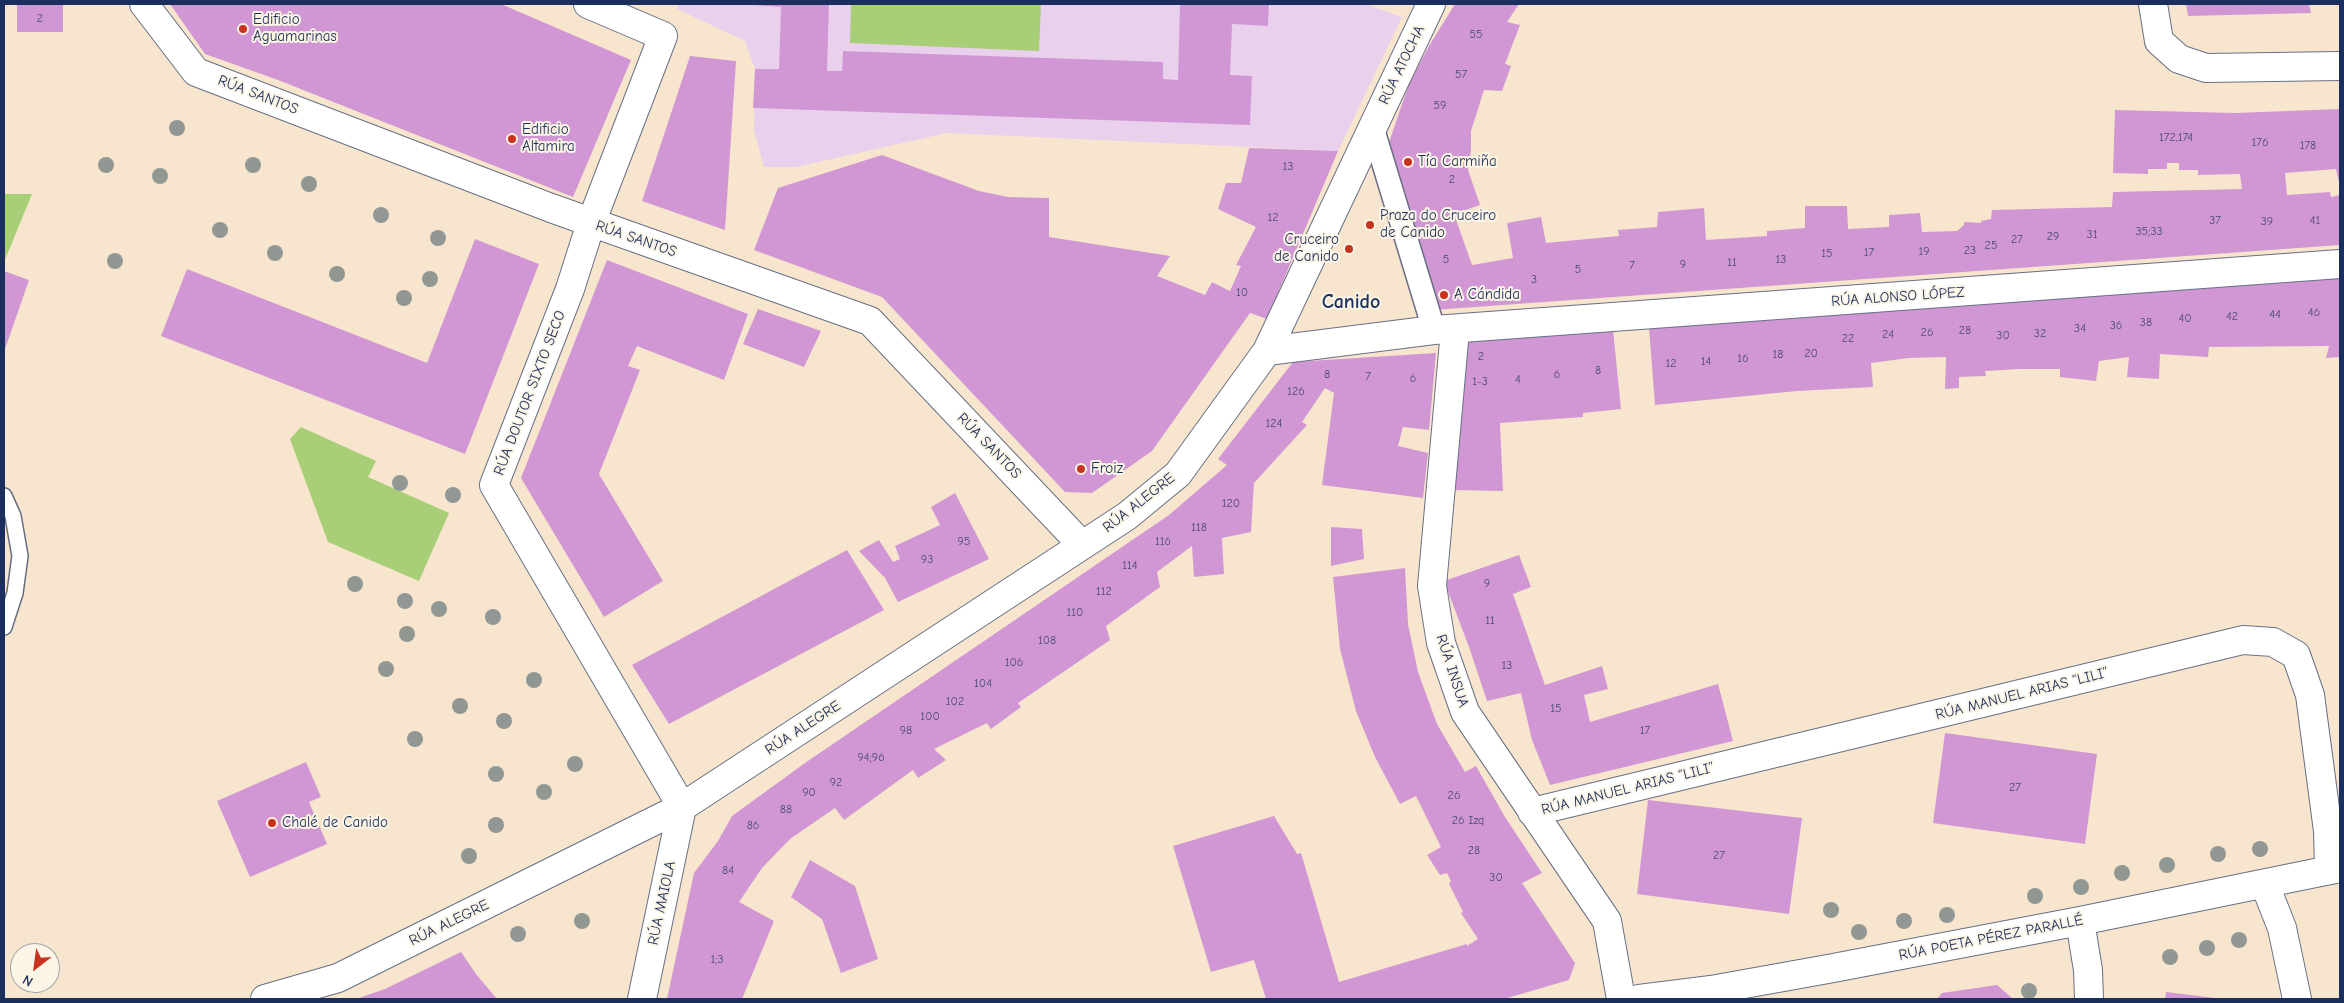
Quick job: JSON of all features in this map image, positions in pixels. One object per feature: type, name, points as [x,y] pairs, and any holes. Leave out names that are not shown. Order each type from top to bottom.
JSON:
[{"type":"street","name":"RÚA SANTOS","points":[[144,4],[196,72],[591,223],[870,321],[1082,545]]},
{"type":"street","name":"RÚA DOUTOR SIXTO SECO","points":[[588,4],[663,36],[591,223],[570,289],[494,486],[682,807]]},
{"type":"street","name":"RÚA ATOCHA","points":[[1372,126],[1431,4]]},
{"type":"street","points":[[2153,4],[2160,40],[2179,60],[2206,68],[2340,66]]},
{"type":"street","points":[[1267,351],[1445,330],[1372,126]]},
{"type":"street","points":[[1267,351],[1372,126]]},
{"type":"street","name":"RÚA ALONSO LÓPEZ","points":[[1445,330],[2340,264]]},
{"type":"street","name":"RÚA INSUA","points":[[1445,330],[1432,586],[1441,643],[1465,712],[1606,921],[1621,999]]},
{"type":"street","name":"RÚA ALEGRE","points":[[265,999],[338,978],[682,807],[1127,516],[1178,474],[1267,351]]},
{"type":"street","name":"RÚA MANUEL ARIAS “LILI”","points":[[1532,812],[2243,640],[2274,642],[2296,655],[2310,695],[2328,831],[2335,869]]},
{"type":"street","name":"RÚA MAIOLA","points":[[642,999],[682,807]]},
{"type":"street","name":"RÚA POETA PÉREZ PARALLÉ","points":[[1639,999],[1711,990],[2080,921],[2335,869]]},
{"type":"street","points":[[2265,884],[2282,928],[2297,999]]},
{"type":"street","points":[[2080,921],[2088,970],[2089,999]]},
{"type":"lane","points":[[4,496],[13,516],[20,556],[15,592],[4,626]]},
{"type":"shaded area","points":[[679,4],[1365,4],[1402,17],[1338,151],[947,133],[796,167],[764,167],[754,130],[755,69],[745,41],[677,9]]},
{"type":"green space","points":[[851,4],[1041,4],[1039,51],[850,43]]},
{"type":"green space","points":[[4,194],[32,194],[4,262]]},
{"type":"green space","points":[[301,427],[376,461],[368,477],[449,513],[419,581],[328,542],[290,439]]},
{"type":"building","points":[[17,4],[63,4],[63,32],[17,32]]},
{"type":"building","name":"Edificio Altamira","points":[[170,4],[501,4],[631,60],[573,197],[278,80],[205,54]]},
{"type":"building","points":[[739,4],[829,4],[827,71],[842,71],[843,51],[1163,62],[1163,79],[1178,80],[1180,4],[1269,4],[1268,26],[1232,24],[1230,75],[1252,76],[1250,125],[753,108],[755,69],[779,69],[781,7]]},
{"type":"building","points":[[1455,4],[1519,4],[1507,22],[1520,25],[1505,64],[1511,66],[1502,91],[1484,90],[1471,131],[1468,170],[1480,205],[1454,214],[1472,265],[1513,258],[1507,223],[1541,217],[1546,243],[1619,236],[1618,230],[1657,227],[1658,212],[1704,208],[1706,240],[1767,236],[1767,231],[1805,228],[1805,206],[1847,206],[1848,229],[1889,227],[1889,215],[1920,213],[1922,232],[1957,231],[1964,225],[1964,222],[1981,223],[1981,221],[1991,219],[1992,210],[2112,207],[2113,192],[2242,189],[2240,174],[2198,175],[2198,170],[2179,170],[2179,163],[2167,163],[2167,169],[2148,169],[2148,174],[2113,173],[2115,110],[2235,113],[2340,109],[2340,187],[2336,169],[2285,173],[2287,195],[2330,192],[2331,197],[2340,195],[2340,245],[1433,310],[1387,148],[1409,84],[1429,46]]},
{"type":"building","points":[[2186,4],[2309,4],[2311,13],[2188,16]]},
{"type":"building","points":[[690,56],[736,61],[725,230],[642,201]]},
{"type":"building","points":[[1249,148],[1338,151],[1267,319],[1250,313],[1152,451],[1092,493],[1065,492],[882,297],[754,250],[778,188],[882,155],[979,191],[1008,197],[1049,198],[1049,237],[1170,256],[1157,276],[1205,295],[1212,282],[1230,291],[1241,266],[1236,265],[1256,227],[1218,209],[1226,183],[1241,183]]},
{"type":"building","points":[[475,239],[539,264],[465,454],[161,336],[187,269],[427,363]]},
{"type":"building","points":[[607,260],[748,314],[724,380],[637,346],[628,366],[640,370],[599,474],[663,581],[604,617],[521,478]]},
{"type":"building","points":[[4,271],[29,280],[4,352]]},
{"type":"building","points":[[2340,277],[2340,357],[2326,358],[2329,346],[2209,347],[2208,357],[2160,354],[2159,379],[2127,377],[2129,357],[2099,361],[2096,381],[2060,377],[2060,369],[2020,369],[1985,371],[1986,376],[1959,377],[1959,388],[1945,389],[1946,357],[1909,358],[1871,363],[1873,387],[1797,391],[1655,405],[1649,328]]},
{"type":"building","points":[[758,309],[821,331],[804,367],[743,344]]},
{"type":"building","points":[[1613,330],[1621,409],[1583,413],[1583,417],[1500,423],[1503,491],[1451,490],[1464,342]]},
{"type":"building","points":[[1436,353],[1429,430],[1403,427],[1398,446],[1428,453],[1423,498],[1322,485],[1334,393],[1325,388],[1302,422],[1307,425],[1254,483],[1251,532],[1222,538],[1224,574],[1194,577],[1192,546],[1157,572],[1160,587],[1106,626],[1110,640],[1018,703],[1021,707],[991,729],[987,723],[934,749],[946,760],[918,778],[913,770],[844,820],[835,808],[790,839],[762,868],[739,902],[774,921],[742,999],[667,999],[694,873],[718,841],[732,816],[805,763],[1169,515],[1227,465],[1218,459],[1293,362]]},
{"type":"building","points":[[955,493],[989,559],[898,602],[885,578],[859,551],[879,540],[893,562],[900,559],[895,546],[940,525],[931,507]]},
{"type":"building","points":[[1331,527],[1362,529],[1364,559],[1331,566]]},
{"type":"building","points":[[847,550],[884,610],[669,724],[632,665]]},
{"type":"building","points":[[1519,555],[1531,587],[1513,594],[1545,685],[1602,666],[1608,689],[1584,695],[1590,722],[1718,684],[1733,741],[1550,785],[1532,740],[1521,693],[1487,701],[1444,581]]},
{"type":"building","points":[[1405,568],[1408,624],[1418,672],[1437,724],[1465,772],[1476,766],[1505,817],[1542,873],[1522,883],[1575,963],[1569,980],[1504,999],[1266,999],[1254,960],[1211,972],[1173,846],[1274,816],[1297,854],[1301,853],[1339,982],[1467,944],[1467,946],[1478,939],[1461,913],[1463,912],[1449,884],[1451,881],[1447,873],[1440,875],[1427,855],[1441,847],[1416,796],[1400,804],[1375,757],[1356,711],[1340,649],[1333,577]]},
{"type":"building","points":[[1945,733],[2097,754],[2085,844],[1933,823]]},
{"type":"building","name":"Chalé de Canido","points":[[306,762],[321,797],[309,802],[327,844],[250,877],[217,801]]},
{"type":"building","points":[[1648,800],[1802,818],[1789,914],[1637,894]]},
{"type":"building","points":[[810,860],[855,886],[878,959],[841,973],[822,919],[791,897]]},
{"type":"building","points":[[461,952],[497,999],[356,999],[385,989]]},
{"type":"building","points":[[1997,985],[2013,999],[1937,999],[1942,993]]},
{"type":"building","points":[[2166,992],[2215,998],[2215,999],[2165,999]]},
{"type":"place","name":"Edificio Aguamarinas","points":[[243,29]]},
{"type":"place","name":"Edificio Altamira","points":[[512,139]]},
{"type":"place","name":"Tía Carmiña","points":[[1408,162]]},
{"type":"place","name":"Praza do Cruceiro de Canido","points":[[1370,225]]},
{"type":"place","name":"Cruceiro de Canido","points":[[1349,249]]},
{"type":"place","name":"A Cándida","points":[[1444,295]]},
{"type":"place","name":"Froiz","points":[[1081,469]]},
{"type":"place","name":"Chalé de Canido","points":[[272,823]]},
{"type":"district","name":"Canido","points":[[1351,302]]}]
